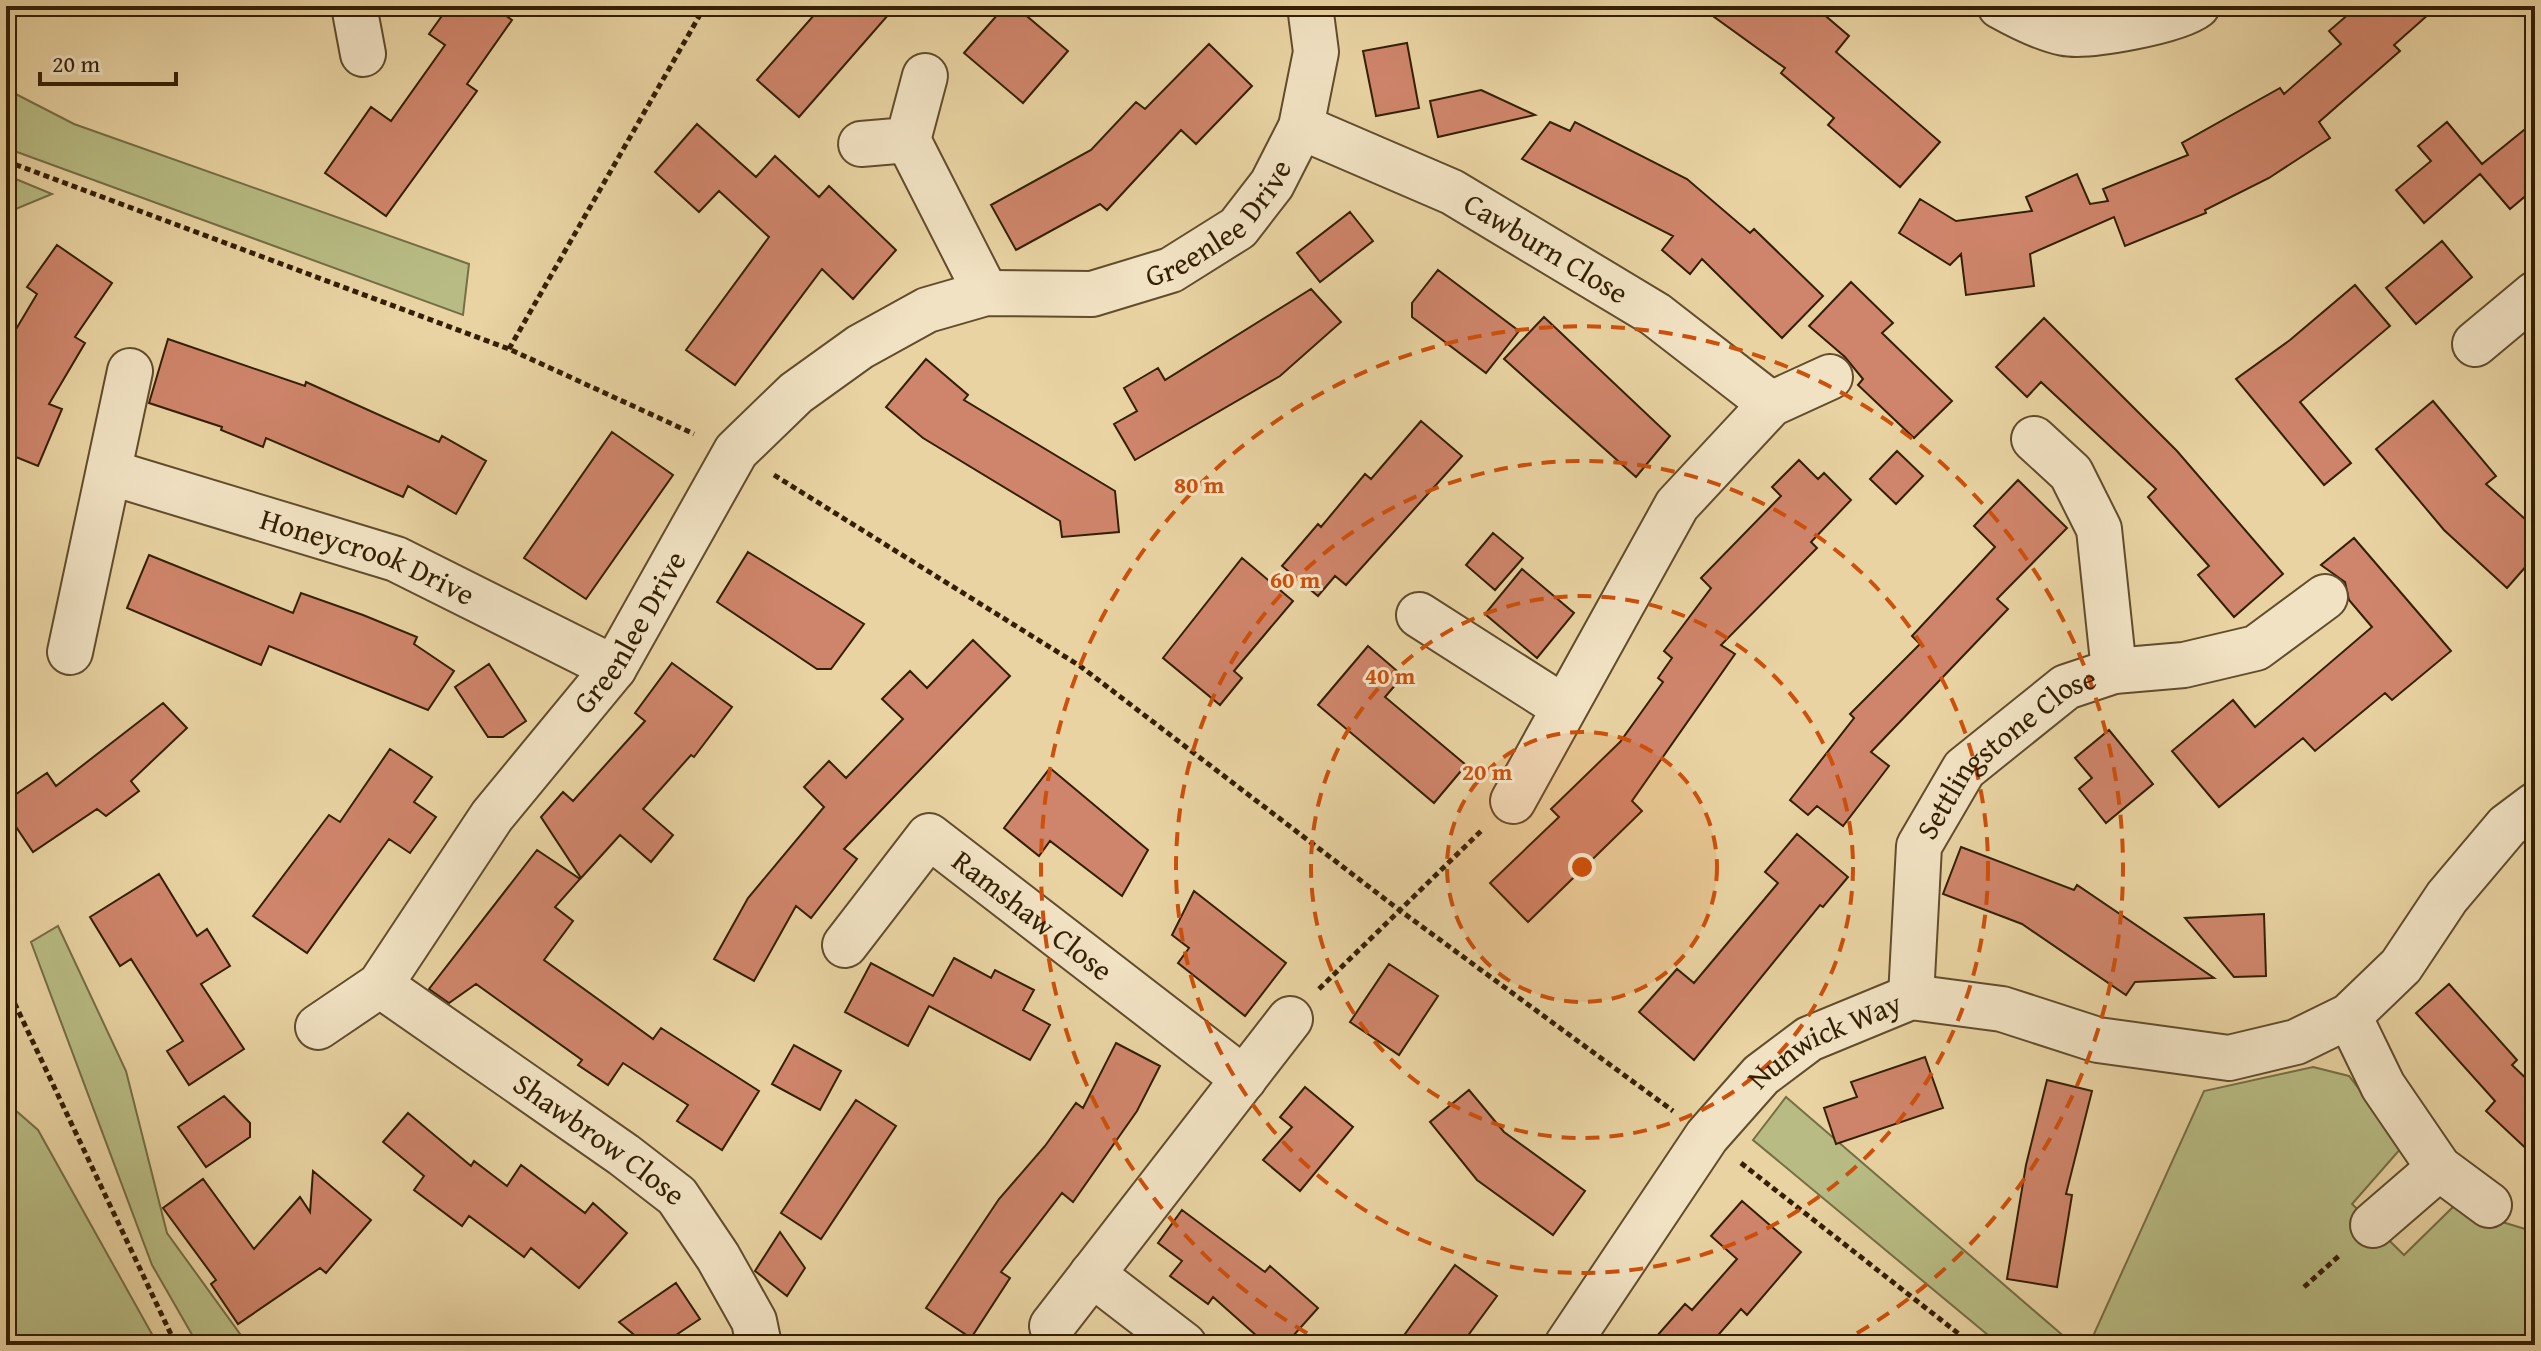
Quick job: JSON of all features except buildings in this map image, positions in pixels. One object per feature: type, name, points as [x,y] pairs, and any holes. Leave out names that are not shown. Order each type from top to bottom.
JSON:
[{"type":"street","points":[[354,6],[363,54]]},
{"type":"street","name":"Greenlee Drive","points":[[318,1027],[380,985],[492,816],[614,668],[736,451],[796,393],[860,347],[927,310],[986,293],[1092,294],[1171,270],[1238,228],[1272,184],[1301,127],[1316,52],[1310,6]]},
{"type":"street","points":[[2000,6],[2065,34],[2133,27],[2188,13],[2197,6]]},
{"type":"street","points":[[925,76],[908,140],[986,293]]},
{"type":"street","name":"Cawburn Close","points":[[1301,127],[1452,192],[1655,314],[1771,404]]},
{"type":"street","points":[[861,144],[908,140]]},
{"type":"street","points":[[2475,344],[2535,294]]},
{"type":"street","points":[[70,652],[130,371]]},
{"type":"street","points":[[1513,801],[1677,505],[1771,404],[1830,377]]},
{"type":"street","name":"Settlingstone Close","points":[[2034,439],[2071,473],[2099,529],[2114,671]]},
{"type":"street","name":"Honeycrook Drive","points":[[109,472],[396,559],[614,668]]},
{"type":"street","name":"Settlingstone Close","points":[[1911,997],[1919,846],[1964,769],[2066,687],[2114,671],[2184,665],[2256,648],[2325,597]]},
{"type":"street","points":[[1419,615],[1563,707]]},
{"type":"street","name":"Nunwick Way","points":[[1579,1341],[1707,1136],[1761,1075],[1809,1039],[1911,997],[2002,1009],[2098,1040],[2229,1058],[2296,1042],[2349,1016],[2401,966],[2447,897],[2507,826],[2535,805]]},
{"type":"street","name":"Ramshaw Close","points":[[845,945],[929,836],[1244,1079]]},
{"type":"street","name":"Shawbrow Close","points":[[380,985],[624,1155],[677,1196],[718,1257],[754,1321],[759,1345]]},
{"type":"street","points":[[2349,1016],[2383,1086],[2439,1168],[2489,1205]]},
{"type":"street","points":[[1052,1326],[1290,1019]]},
{"type":"street","points":[[2373,1225],[2439,1168]]},
{"type":"street","points":[[1092,1274],[1184,1345]]},
{"type":"path","points":[[509,349],[705,6]]},
{"type":"path","points":[[6,161],[509,349],[736,451],[1080,666],[1398,909],[1707,1136],[1973,1345]]},
{"type":"path","points":[[1290,1019],[1398,909],[1513,801]]},
{"type":"path","points":[[6,985],[176,1345]]},
{"type":"green space","points":[[6,89],[74,124],[469,264],[463,315],[6,148]]},
{"type":"green space","points":[[6,175],[52,194],[6,213]]},
{"type":"green space","points":[[58,926],[126,1071],[167,1233],[248,1345],[198,1345],[152,1265],[31,942]]},
{"type":"green space","points":[[2313,1067],[2349,1076],[2403,1146],[2352,1204],[2404,1255],[2453,1207],[2535,1232],[2535,1345],[2089,1345],[2204,1091]]},
{"type":"green space","points":[[1786,1097],[2074,1345],[2000,1345],[1753,1140]]},
{"type":"green space","points":[[6,1102],[38,1130],[158,1345],[6,1345]]}]
